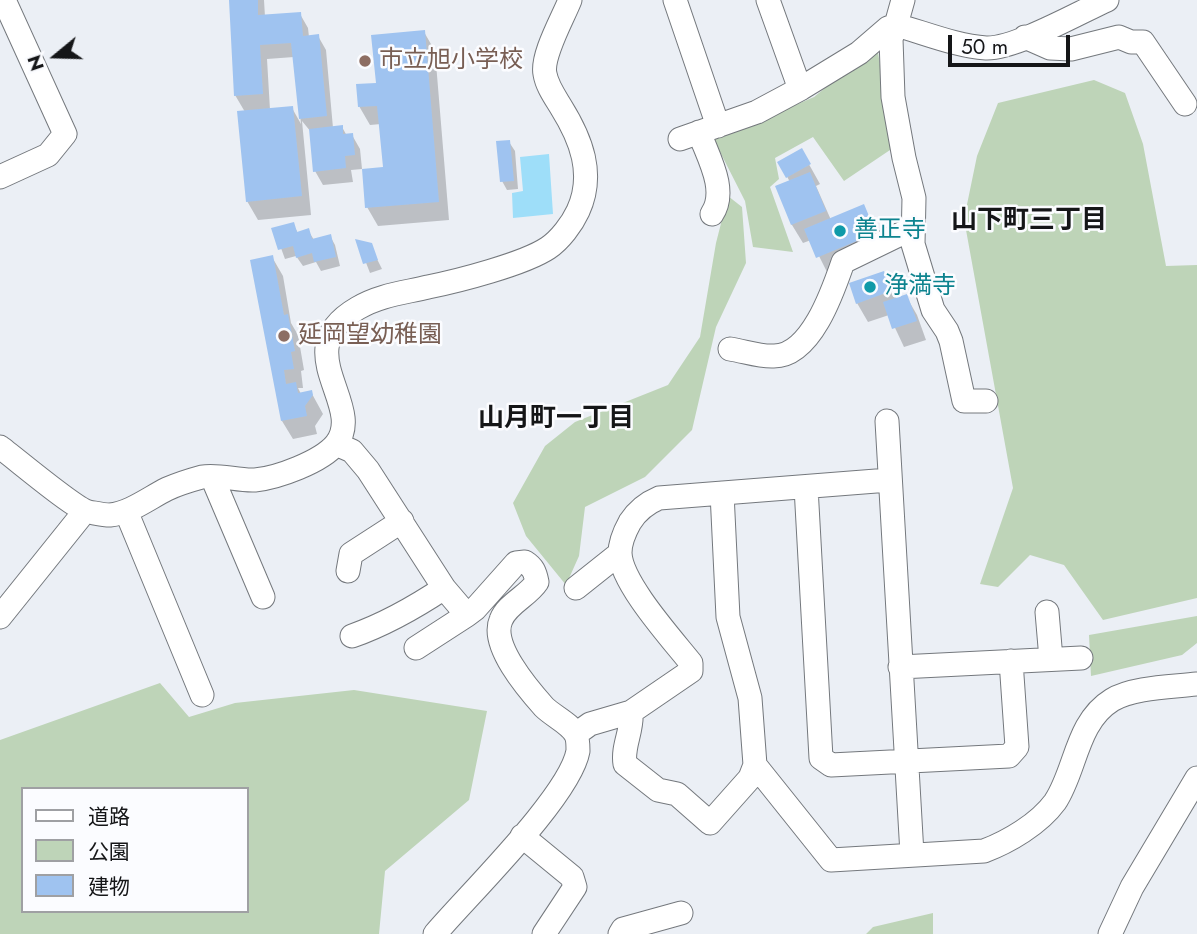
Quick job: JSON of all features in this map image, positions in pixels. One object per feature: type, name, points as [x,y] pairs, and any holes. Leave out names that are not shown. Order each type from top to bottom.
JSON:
[{"type":"street","points":[[0,177],[48,155],[65,134],[4,0]]},
{"type":"street","points":[[0,447],[85,511],[109,515],[126,511],[169,488],[205,477],[255,480],[286,473],[316,459],[336,444],[343,427],[341,406],[330,375],[326,347],[336,324],[379,297],[426,288],[511,264],[547,248],[562,235],[578,211],[586,182],[584,154],[579,138],[549,87],[544,73],[545,62],[570,0]]},
{"type":"street","points":[[675,0],[699,132],[719,189],[717,207],[712,214]]},
{"type":"street","points":[[768,0],[800,89]]},
{"type":"street","points":[[903,0],[891,39],[893,97],[914,198],[913,244],[933,310],[951,341],[964,401],[986,401]]},
{"type":"street","points":[[699,132],[757,112],[800,89],[859,53],[888,27],[896,24],[987,48],[1025,37],[1107,0]]},
{"type":"street","points":[[1025,37],[1050,48],[1071,49],[1119,37],[1131,42],[1143,42],[1185,104]]},
{"type":"street","points":[[730,349],[776,357],[798,346],[810,335],[831,297],[843,262],[913,228]]},
{"type":"street","points":[[752,340],[771,356]]},
{"type":"street","points":[[887,421],[912,854]]},
{"type":"street","points":[[336,444],[352,451],[368,470],[444,588],[467,615]]},
{"type":"street","points":[[212,477],[263,597]]},
{"type":"street","points":[[576,734],[590,724],[631,712],[691,671],[691,663],[631,583],[620,553],[624,531],[634,516],[650,502],[659,498],[889,480]]},
{"type":"street","points":[[806,487],[821,758],[831,765],[1009,756],[1017,747],[1011,661]]},
{"type":"street","points":[[631,712],[632,725],[624,756],[625,764],[658,790],[677,794],[710,823],[750,778],[755,765],[750,698],[728,617],[722,493]]},
{"type":"street","points":[[0,617],[85,511]]},
{"type":"street","points":[[126,511],[202,695]]},
{"type":"street","points":[[348,570],[351,554],[402,521]]},
{"type":"street","points":[[576,588],[620,553]]},
{"type":"street","points":[[416,648],[475,609],[516,563],[524,562],[531,566],[536,572],[537,582],[500,620],[499,637],[506,654],[525,683],[545,708],[576,734],[578,749],[571,772],[522,836],[435,934]]},
{"type":"street","points":[[0,593],[24,588]]},
{"type":"street","points":[[352,636],[412,610],[444,588]]},
{"type":"street","points":[[1047,612],[1051,659]]},
{"type":"street","points":[[900,667],[1081,658]]},
{"type":"street","points":[[755,765],[831,860],[984,851],[1000,845],[1038,819],[1055,802],[1086,729],[1099,709],[1115,698],[1134,692],[1197,684]]},
{"type":"street","points":[[1111,934],[1132,887],[1197,778]]},
{"type":"street","points":[[522,836],[572,877],[575,887],[544,934]]},
{"type":"street","points":[[620,934],[623,929],[681,913]]},
{"type":"green space","points":[[877,46],[893,148],[844,181],[813,137],[775,158],[779,179],[770,187],[793,252],[753,247],[745,201],[714,140],[814,97]]},
{"type":"green space","points":[[1094,80],[1125,93],[1143,144],[1166,266],[1197,265],[1197,598],[1103,620],[1064,565],[1030,555],[998,587],[980,584],[1013,488],[964,219],[977,156],[998,103]]},
{"type":"green space","points":[[728,196],[742,207],[746,263],[716,327],[692,430],[645,477],[585,507],[579,556],[566,585],[526,536],[513,503],[545,446],[575,422],[668,385],[700,337],[716,243]]},
{"type":"green space","points":[[1197,616],[1197,643],[1182,655],[1091,676],[1089,635]]},
{"type":"green space","points":[[160,683],[189,717],[235,703],[354,690],[487,711],[469,800],[385,871],[379,934],[0,934],[0,740]]},
{"type":"green space","points":[[933,913],[933,934],[866,934],[873,927]]},
{"type":"water","points":[[549,154],[553,214],[513,218],[512,193],[523,191],[520,157]]},
{"type":"building","points":[[229,0],[258,0],[258,15],[301,12],[303,36],[319,34],[327,116],[299,119],[291,43],[260,45],[263,94],[234,96]]},
{"type":"building","points":[[425,30],[439,202],[365,208],[362,169],[383,167],[377,106],[358,107],[356,84],[376,83],[371,35]]},
{"type":"building","points":[[293,106],[302,196],[246,202],[237,111]]},
{"type":"building","points":[[343,125],[343,134],[353,133],[355,155],[345,156],[346,168],[313,172],[309,129]]},
{"type":"building","points":[[510,140],[514,181],[500,182],[496,141]]},
{"type":"building","name":"善正寺","points":[[802,148],[811,164],[786,178],[777,162]]},
{"type":"building","name":"善正寺","points":[[810,172],[826,211],[791,225],[775,186]]},
{"type":"building","name":"善正寺","points":[[864,204],[876,233],[816,258],[804,229]]},
{"type":"building","points":[[294,222],[297,232],[309,228],[312,239],[331,234],[336,257],[314,262],[312,253],[296,258],[293,246],[278,250],[271,228]]},
{"type":"building","points":[[355,239],[372,243],[378,260],[363,264]]},
{"type":"building","points":[[273,255],[284,315],[288,314],[295,351],[291,352],[294,369],[284,370],[286,384],[296,382],[298,393],[312,390],[313,395],[305,406],[307,416],[281,421],[250,260]]},
{"type":"building","name":"浄満寺","points":[[884,271],[891,291],[856,304],[849,283]]},
{"type":"building","name":"浄満寺","points":[[907,294],[917,321],[892,329],[883,302]]},
{"type":"place","name":"市立旭小学校","points":[[365,61]]},
{"type":"place","name":"善正寺","points":[[840,231]]},
{"type":"place","name":"浄満寺","points":[[870,287]]},
{"type":"place","name":"延岡望幼稚園","points":[[284,336]]},
{"type":"district","name":"山下町三丁目","points":[[1029,222]]},
{"type":"district","name":"山月町一丁目","points":[[556,420]]}]
